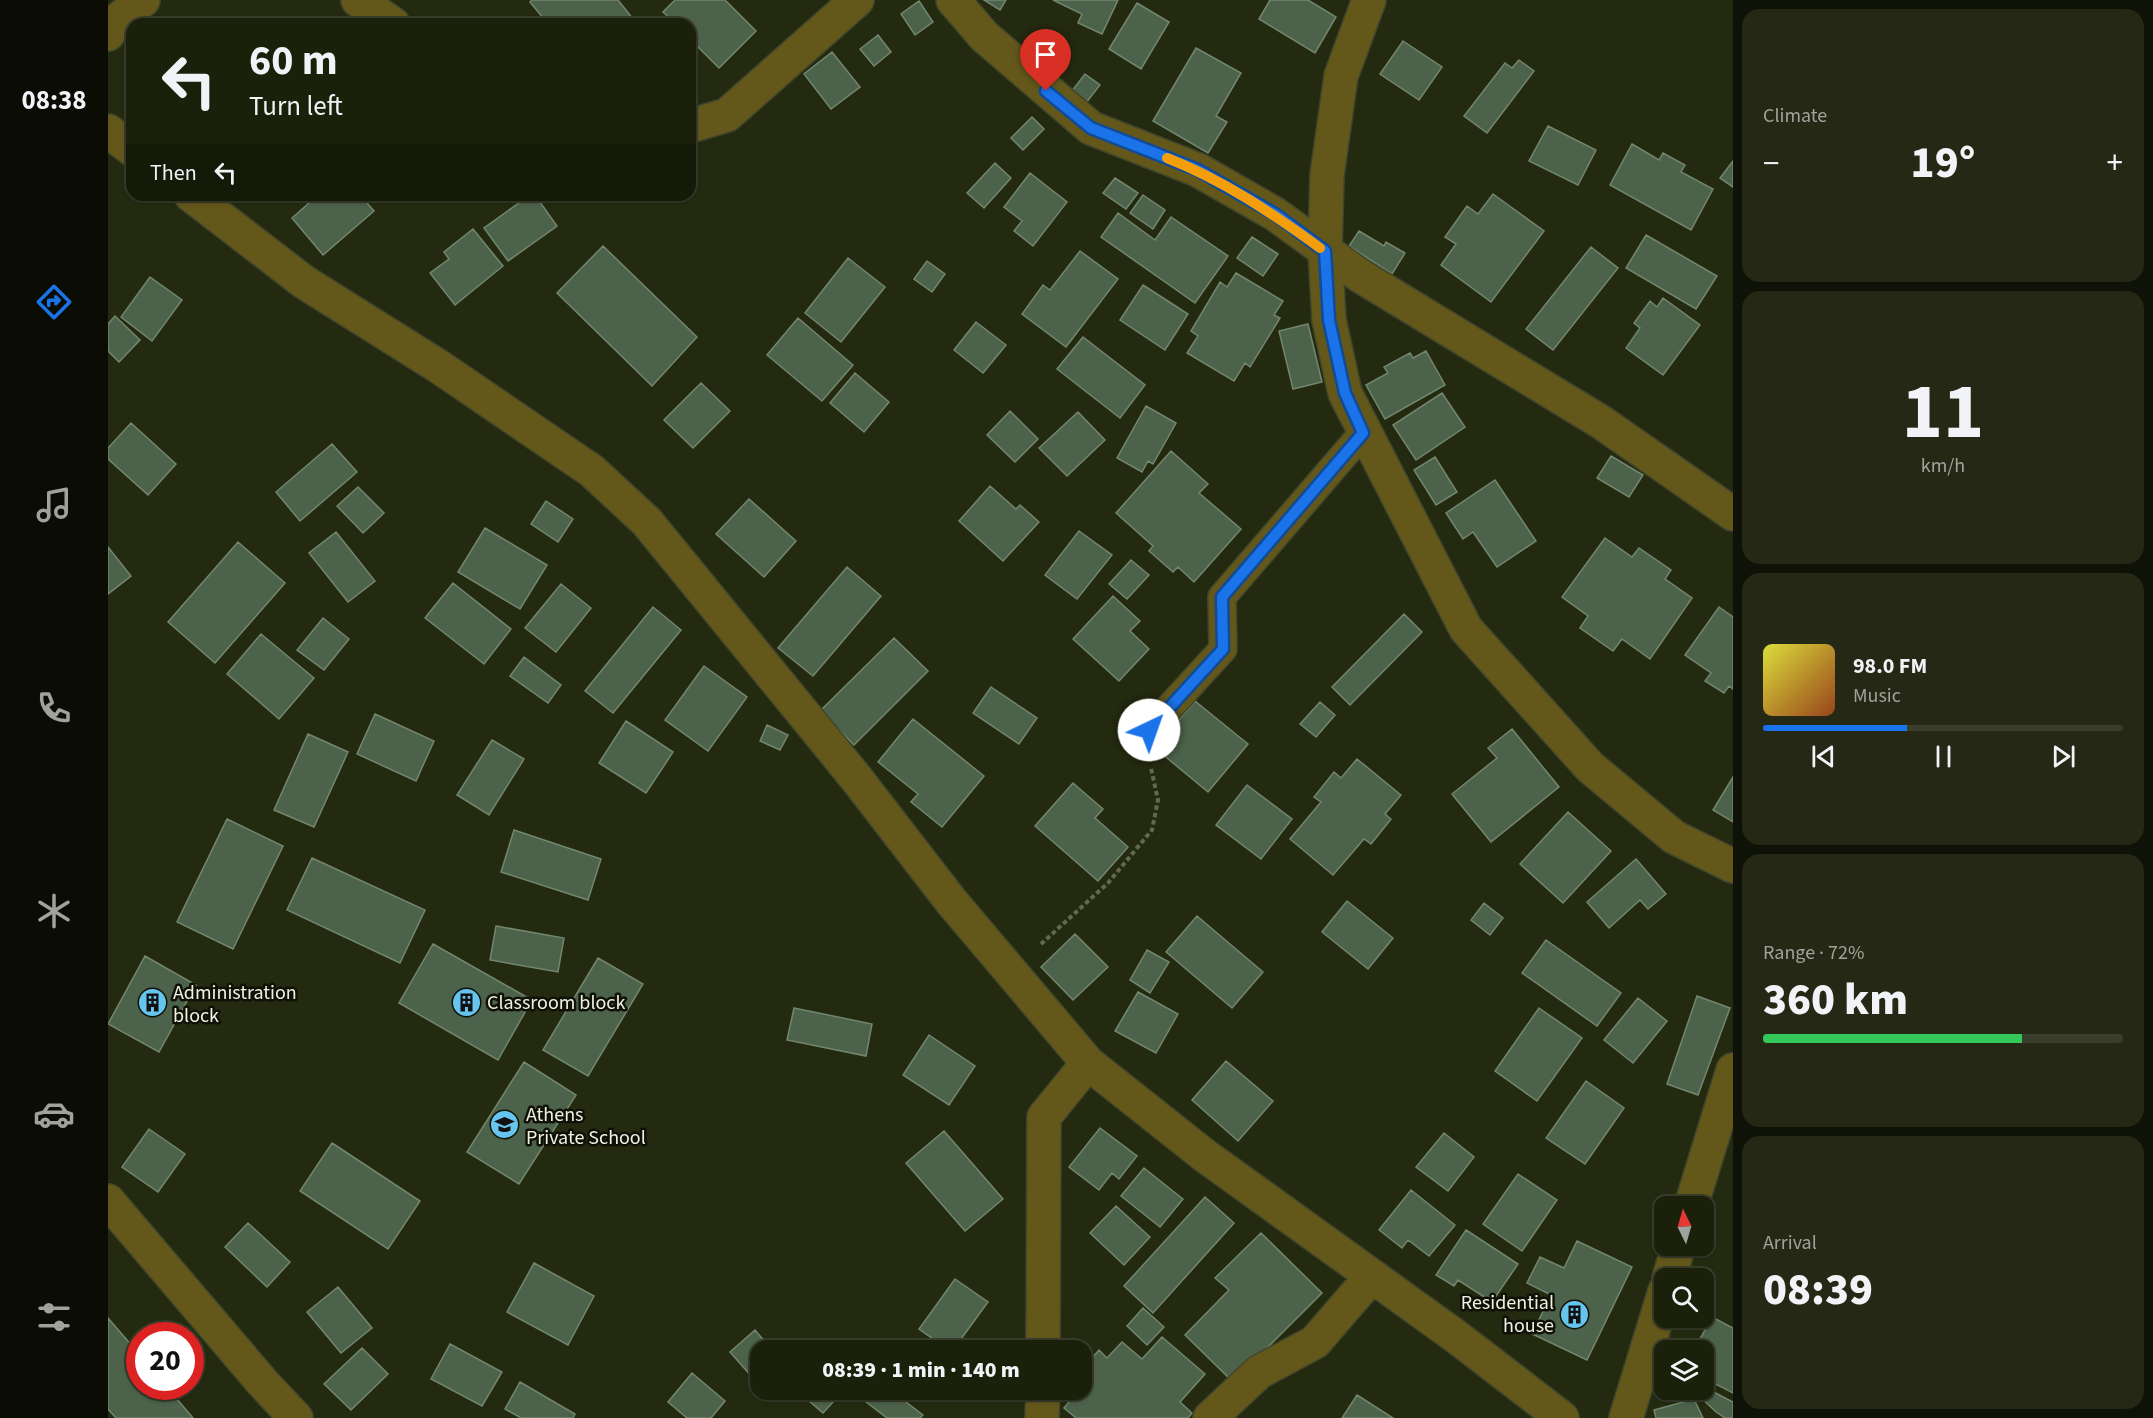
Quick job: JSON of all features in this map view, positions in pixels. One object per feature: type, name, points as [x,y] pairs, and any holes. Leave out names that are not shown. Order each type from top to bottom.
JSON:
[{"type":"street","points":[[108,34],[119,19],[143,0]]},
{"type":"street","points":[[358,0],[384,18]]},
{"type":"street","points":[[696,124],[727,115],[857,0]]},
{"type":"street","points":[[953,0],[984,36],[1091,128],[1198,170],[1275,214],[1359,275],[1601,423],[1733,514]]},
{"type":"street","points":[[1369,0],[1341,76],[1327,175],[1325,251],[1329,320],[1345,393],[1363,433],[1466,629],[1590,767],[1674,837],[1733,866]]},
{"type":"street","points":[[108,131],[126,144]]},
{"type":"street","points":[[199,201],[304,282],[438,366],[592,471],[647,522],[1010,972],[1088,1063],[1204,1155],[1458,1338],[1562,1418]]},
{"type":"street","points":[[1043,1340],[1044,1117],[1088,1063]]},
{"type":"street","points":[[1694,1196],[1733,1070]]},
{"type":"street","points":[[108,1201],[263,1383],[296,1418]]},
{"type":"street","points":[[1210,1418],[1259,1372],[1315,1342],[1371,1277]]},
{"type":"street","points":[[1626,1418],[1654,1327]]},
{"type":"street","points":[[1042,1418],[1043,1400]]},
{"type":"lane","points":[[1149,730],[1223,649],[1222,597],[1363,433]]},
{"type":"path","points":[[1010,972],[1108,883],[1152,830],[1158,800],[1154,774],[1144,754],[1149,730]]},
{"type":"building","points":[[532,0],[618,0],[632,18],[543,18],[530,2]]},
{"type":"building","points":[[675,0],[725,0],[756,31],[719,68],[696,45],[696,18],[670,18],[663,12]]},
{"type":"building","points":[[984,0],[1006,0],[1000,10]]},
{"type":"building","points":[[1053,0],[1118,0],[1102,34],[1078,23],[1082,14]]},
{"type":"building","points":[[1270,0],[1308,0],[1336,17],[1315,53],[1259,19]]},
{"type":"building","points":[[919,1],[933,22],[915,35],[901,14]]},
{"type":"building","points":[[1137,3],[1169,22],[1141,69],[1109,49]]},
{"type":"building","points":[[878,35],[891,52],[874,66],[860,49]]},
{"type":"building","points":[[1403,41],[1442,67],[1419,100],[1380,74]]},
{"type":"building","points":[[1196,48],[1241,73],[1216,116],[1227,122],[1208,153],[1153,121]]},
{"type":"building","points":[[832,52],[860,87],[831,109],[804,74]]},
{"type":"building","points":[[1519,60],[1534,71],[1487,133],[1464,116],[1505,63],[1512,68]]},
{"type":"building","points":[[1085,74],[1100,85],[1086,103],[1071,92]]},
{"type":"building","points":[[1032,117],[1044,129],[1023,150],[1011,138]]},
{"type":"building","points":[[1548,126],[1596,150],[1578,185],[1529,161]]},
{"type":"building","points":[[1632,144],[1659,160],[1663,153],[1685,165],[1681,172],[1713,189],[1691,230],[1610,185]]},
{"type":"building","points":[[1733,161],[1733,187],[1720,178]]},
{"type":"building","points":[[995,163],[1011,178],[984,208],[967,193]]},
{"type":"building","points":[[1030,173],[1067,202],[1033,246],[1014,231],[1022,221],[1004,207]]},
{"type":"building","points":[[1115,178],[1138,193],[1126,209],[1103,193]]},
{"type":"building","points":[[1493,194],[1544,231],[1491,302],[1441,265],[1456,244],[1445,237],[1467,206],[1478,214]]},
{"type":"building","points":[[1143,195],[1165,210],[1153,229],[1130,213]]},
{"type":"building","points":[[311,201],[365,201],[374,211],[323,255],[292,218]]},
{"type":"building","points":[[522,201],[539,201],[557,226],[508,261],[484,228]]},
{"type":"building","points":[[1118,213],[1155,240],[1171,217],[1228,256],[1195,303],[1101,237]]},
{"type":"building","points":[[473,229],[503,266],[455,305],[430,273],[449,259],[444,252]]},
{"type":"building","points":[[1359,231],[1384,246],[1386,242],[1405,253],[1392,274],[1349,246]]},
{"type":"building","points":[[1646,235],[1717,276],[1696,309],[1626,268]]},
{"type":"building","points":[[1252,237],[1278,254],[1263,276],[1237,258]]},
{"type":"building","points":[[603,246],[697,337],[652,386],[557,293]]},
{"type":"building","points":[[1591,247],[1618,268],[1553,350],[1526,329]]},
{"type":"building","points":[[1080,251],[1118,279],[1066,347],[1022,314],[1043,285],[1050,290]]},
{"type":"building","points":[[848,258],[885,287],[841,342],[805,313]]},
{"type":"building","points":[[927,261],[945,274],[932,292],[914,279]]},
{"type":"building","points":[[1236,273],[1283,301],[1274,315],[1280,318],[1250,367],[1245,363],[1234,381],[1187,353],[1198,336],[1191,331],[1220,282],[1227,287]]},
{"type":"building","points":[[150,277],[182,300],[152,341],[121,317]]},
{"type":"building","points":[[1143,285],[1188,314],[1165,350],[1120,320]]},
{"type":"building","points":[[1663,298],[1700,325],[1663,375],[1626,348],[1640,328],[1634,323],[1650,301],[1657,307]]},
{"type":"building","points":[[115,316],[140,340],[119,362],[108,351],[108,324]]},
{"type":"building","points":[[798,318],[853,365],[822,401],[767,355]]},
{"type":"building","points":[[976,322],[1006,345],[983,373],[954,350]]},
{"type":"building","points":[[1308,324],[1322,382],[1293,389],[1279,331]]},
{"type":"building","points":[[1083,337],[1145,385],[1120,418],[1057,369]]},
{"type":"building","points":[[1426,351],[1445,385],[1385,419],[1366,385],[1388,373],[1384,367],[1410,353],[1413,358]]},
{"type":"building","points":[[855,373],[889,402],[864,432],[830,403]]},
{"type":"building","points":[[701,383],[730,411],[693,448],[664,420]]},
{"type":"building","points":[[1442,393],[1465,427],[1416,460],[1393,425]]},
{"type":"building","points":[[1146,406],[1176,423],[1153,464],[1148,461],[1142,472],[1117,458]]},
{"type":"building","points":[[1010,411],[1038,439],[1015,462],[987,435]]},
{"type":"building","points":[[1078,412],[1105,440],[1067,476],[1039,448]]},
{"type":"building","points":[[131,423],[176,464],[148,495],[108,459],[108,448]]},
{"type":"building","points":[[332,444],[357,472],[300,521],[276,492]]},
{"type":"building","points":[[1171,451],[1208,484],[1199,493],[1241,529],[1194,582],[1178,567],[1173,572],[1149,551],[1153,546],[1116,513]]},
{"type":"building","points":[[1611,456],[1643,475],[1629,497],[1597,478]]},
{"type":"building","points":[[1435,457],[1457,492],[1436,505],[1414,470]]},
{"type":"building","points":[[1495,480],[1536,541],[1497,567],[1473,532],[1463,539],[1446,513]]},
{"type":"building","points":[[990,486],[1016,509],[1020,505],[1039,522],[1003,561],[959,521]]},
{"type":"building","points":[[358,487],[384,513],[363,533],[337,506]]},
{"type":"building","points":[[749,499],[796,541],[764,577],[716,534]]},
{"type":"building","points":[[546,501],[573,519],[558,542],[531,524]]},
{"type":"building","points":[[485,528],[547,565],[520,609],[458,572]]},
{"type":"building","points":[[1079,531],[1112,555],[1077,599],[1045,575]]},
{"type":"building","points":[[336,532],[375,581],[348,602],[309,553]]},
{"type":"building","points":[[1605,538],[1632,557],[1639,548],[1671,570],[1665,579],[1692,598],[1650,659],[1622,639],[1613,651],[1580,628],[1588,616],[1562,597]]},
{"type":"building","points":[[238,542],[285,583],[215,663],[168,622]]},
{"type":"building","points":[[108,547],[131,576],[108,594]]},
{"type":"building","points":[[1131,560],[1149,575],[1127,599],[1109,584]]},
{"type":"building","points":[[847,567],[881,596],[813,676],[778,648]]},
{"type":"building","points":[[453,583],[511,629],[484,664],[425,618]]},
{"type":"building","points":[[561,584],[591,608],[556,652],[525,628]]},
{"type":"building","points":[[1113,596],[1140,621],[1130,631],[1149,649],[1119,681],[1073,639]]},
{"type":"building","points":[[653,607],[681,630],[613,713],[585,691]]},
{"type":"building","points":[[1719,607],[1733,617],[1733,689],[1729,686],[1724,693],[1705,681],[1711,673],[1685,655]]},
{"type":"building","points":[[1404,614],[1422,632],[1350,705],[1332,687]]},
{"type":"building","points":[[323,618],[349,639],[324,670],[297,650]]},
{"type":"building","points":[[261,634],[314,678],[279,719],[227,674]]},
{"type":"building","points":[[894,638],[928,671],[854,745],[820,711]]},
{"type":"building","points":[[524,657],[561,685],[548,703],[510,676]]},
{"type":"building","points":[[704,666],[747,697],[708,751],[665,720]]},
{"type":"building","points":[[991,687],[1037,718],[1019,744],[973,713]]},
{"type":"building","points":[[1195,701],[1248,744],[1208,792],[1155,748]]},
{"type":"building","points":[[1320,702],[1335,715],[1316,737],[1300,724]]},
{"type":"building","points":[[375,714],[434,741],[416,781],[357,754]]},
{"type":"building","points":[[913,719],[984,776],[942,827],[911,802],[918,794],[878,762]]},
{"type":"building","points":[[626,721],[673,752],[646,793],[599,763]]},
{"type":"building","points":[[767,725],[788,735],[780,750],[760,741]]},
{"type":"building","points":[[1512,729],[1559,787],[1491,842],[1452,794],[1497,758],[1488,748]]},
{"type":"building","points":[[308,734],[348,752],[314,827],[274,810]]},
{"type":"building","points":[[492,740],[524,759],[489,815],[457,795]]},
{"type":"building","points":[[1357,759],[1401,795],[1385,814],[1391,819],[1371,844],[1364,839],[1333,875],[1290,839],[1321,802],[1314,797],[1334,772],[1341,778]]},
{"type":"building","points":[[1733,777],[1733,822],[1713,810]]},
{"type":"building","points":[[1073,783],[1103,809],[1095,818],[1128,847],[1098,881],[1035,826]]},
{"type":"building","points":[[1247,785],[1292,819],[1261,859],[1216,825]]},
{"type":"building","points":[[1568,812],[1611,851],[1563,903],[1520,864]]},
{"type":"building","points":[[227,819],[283,846],[233,949],[177,922]]},
{"type":"building","points":[[514,830],[601,859],[588,900],[501,872]]},
{"type":"building","points":[[312,858],[425,910],[400,963],[287,910]]},
{"type":"building","points":[[1636,859],[1666,894],[1648,909],[1640,900],[1609,928],[1587,902]]},
{"type":"building","points":[[1347,901],[1393,938],[1368,969],[1322,932]]},
{"type":"building","points":[[1484,903],[1503,918],[1490,935],[1471,920]]},
{"type":"building","points":[[1197,916],[1263,972],[1232,1008],[1166,952]]},
{"type":"building","points":[[496,926],[564,938],[558,972],[490,960]]},
{"type":"building","points":[[1075,934],[1108,967],[1073,1000],[1041,967]]},
{"type":"building","points":[[1546,940],[1621,993],[1597,1026],[1522,973]]},
{"type":"building","name":"Classroom block","points":[[433,944],[532,1000],[498,1060],[399,1003]]},
{"type":"building","points":[[1147,950],[1169,962],[1150,993],[1130,980]]},
{"type":"building","name":"Administration block","points":[[145,956],[196,985],[159,1052],[108,1024]]},
{"type":"building","name":"Classroom block","points":[[598,958],[643,984],[588,1076],[543,1050]]},
{"type":"building","points":[[1138,992],[1178,1014],[1156,1053],[1115,1031]]},
{"type":"building","points":[[1697,996],[1730,1008],[1698,1095],[1667,1084]]},
{"type":"building","points":[[1638,998],[1667,1021],[1633,1063],[1604,1040]]},
{"type":"building","points":[[794,1008],[872,1024],[866,1056],[787,1040]]},
{"type":"building","points":[[1539,1008],[1582,1038],[1537,1101],[1495,1071]]},
{"type":"building","points":[[929,1035],[975,1066],[949,1105],[903,1075]]},
{"type":"building","points":[[1226,1061],[1273,1101],[1238,1141],[1192,1100]]},
{"type":"building","name":"Classroom block","points":[[524,1062],[576,1095],[519,1184],[467,1152]]},
{"type":"building","points":[[1586,1081],[1624,1108],[1585,1164],[1546,1138]]},
{"type":"building","points":[[1100,1128],[1137,1156],[1119,1179],[1112,1173],[1099,1190],[1069,1167]]},
{"type":"building","points":[[149,1129],[185,1154],[158,1192],[122,1167]]},
{"type":"building","points":[[944,1131],[1003,1199],[965,1231],[906,1163]]},
{"type":"building","points":[[1444,1133],[1474,1157],[1448,1191],[1416,1167]]},
{"type":"building","points":[[332,1143],[420,1201],[388,1249],[300,1191]]},
{"type":"building","points":[[1144,1168],[1183,1199],[1160,1227],[1121,1196]]},
{"type":"building","points":[[1518,1174],[1557,1200],[1522,1251],[1483,1224]]},
{"type":"building","points":[[1411,1190],[1455,1225],[1429,1256],[1408,1240],[1402,1248],[1379,1230]]},
{"type":"building","points":[[1205,1197],[1234,1223],[1153,1313],[1124,1286]]},
{"type":"building","points":[[1116,1206],[1150,1237],[1124,1265],[1090,1233]]},
{"type":"building","points":[[248,1223],[290,1262],[267,1287],[225,1247]]},
{"type":"building","name":"Residential house","points":[[1466,1230],[1518,1264],[1492,1302],[1458,1280],[1454,1286],[1436,1275]]},
{"type":"building","points":[[1261,1233],[1322,1293],[1233,1382],[1185,1335],[1229,1290],[1215,1278]]},
{"type":"building","name":"Residential house","points":[[1577,1241],[1632,1267],[1587,1360],[1532,1334],[1551,1295],[1527,1283],[1540,1257],[1564,1268]]},
{"type":"building","points":[[534,1263],[594,1296],[568,1345],[507,1312]]},
{"type":"building","points":[[955,1279],[988,1302],[960,1340],[935,1340],[919,1329]]},
{"type":"building","points":[[338,1287],[372,1328],[341,1353],[307,1312]]},
{"type":"building","points":[[1143,1308],[1164,1327],[1147,1345],[1127,1326]]},
{"type":"building","points":[[108,1318],[126,1339],[126,1400],[178,1400],[193,1418],[116,1418],[108,1409]]},
{"type":"building","points":[[1714,1318],[1733,1328],[1733,1393],[1714,1383],[1714,1340],[1699,1340],[1706,1328],[1714,1328]]},
{"type":"building","points":[[755,1330],[764,1340],[750,1340],[750,1375],[730,1352]]},
{"type":"building","points":[[1162,1337],[1205,1374],[1180,1402],[1192,1413],[1188,1418],[1076,1418],[1064,1408],[1071,1400],[1092,1400],[1092,1358],[1099,1350],[1107,1358],[1122,1342],[1142,1359]]},
{"type":"building","points":[[450,1344],[502,1372],[482,1406],[431,1379]]},
{"type":"building","points":[[362,1348],[388,1374],[351,1410],[324,1384]]},
{"type":"building","points":[[692,1373],[725,1401],[711,1418],[687,1418],[668,1402]]},
{"type":"building","points":[[520,1382],[575,1414],[573,1418],[521,1418],[505,1409]]},
{"type":"building","points":[[1714,1392],[1733,1402],[1733,1418],[1725,1418],[1703,1400],[1714,1400]]},
{"type":"building","points":[[1357,1395],[1393,1418],[1342,1418]]},
{"type":"building","points":[[808,1400],[835,1400],[823,1413]]},
{"type":"building","points":[[903,1400],[923,1415],[920,1418],[887,1418],[865,1401]]},
{"type":"building","points":[[1694,1400],[1703,1418],[1656,1418],[1654,1410]]},
{"type":"slow traffic","points":[[1167,158],[1198,170],[1275,214],[1320,248]]},
{"type":"place","name":"Classroom block","points":[[466,1002]]},
{"type":"place","name":"Administration block","points":[[152,1003]]},
{"type":"place","name":"Athens Private School","points":[[505,1125]]},
{"type":"place","name":"Residential house","points":[[1575,1314]]},
{"type":"route","points":[[1046,91],[1091,128],[1198,170],[1275,214],[1325,251],[1329,320],[1345,393],[1363,433],[1222,597],[1223,649],[1149,730]]}]
